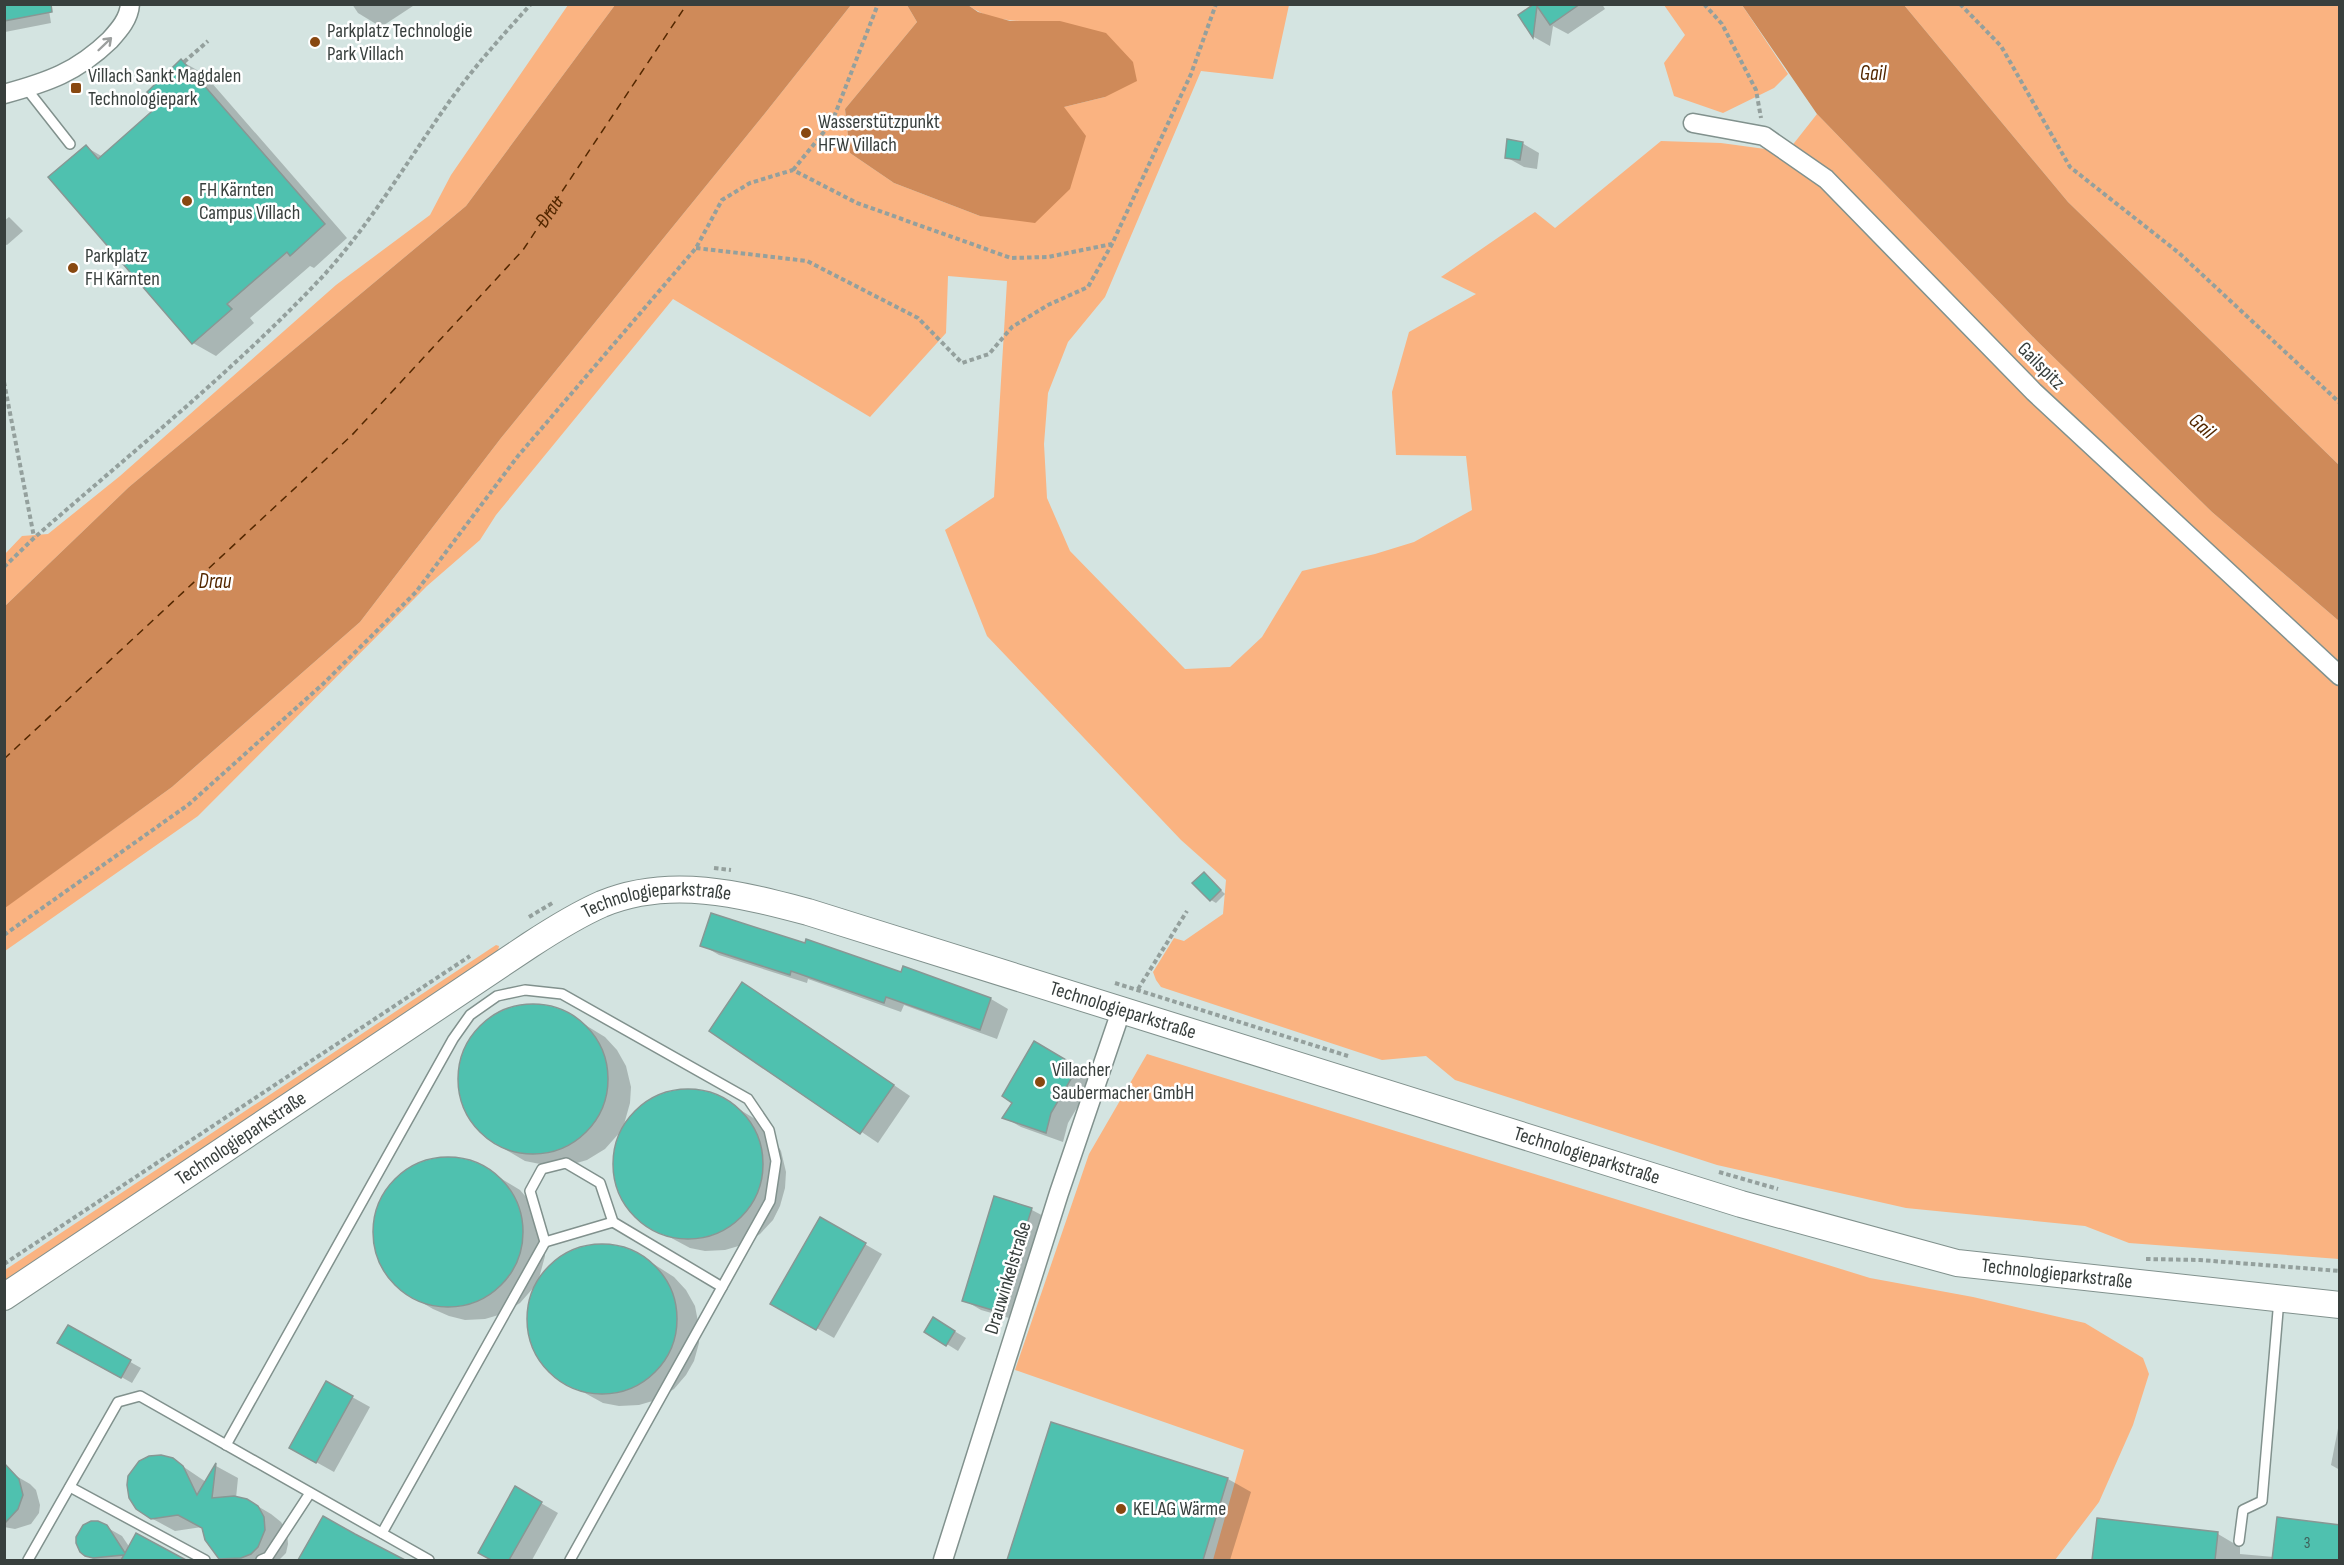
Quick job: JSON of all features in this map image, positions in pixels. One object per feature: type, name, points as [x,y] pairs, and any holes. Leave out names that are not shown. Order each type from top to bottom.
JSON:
[{"type":"street","points":[[4,94],[46,83],[90,59],[119,30],[126,19],[130,4]]},
{"type":"street","name":"Gailspitz","points":[[1693,123],[1764,136],[1826,179],[2034,392],[2340,676]]},
{"type":"street","name":"Technologieparkstraße","points":[[4,1297],[530,945],[602,904],[636,893],[667,889],[705,890],[752,897],[819,915],[1741,1204],[1957,1263],[2340,1305]]},
{"type":"street","name":"Drauwinkelstraße","points":[[943,1560],[1059,1192],[1121,1011]]},
{"type":"lane","points":[[26,88],[70,144]]},
{"type":"lane","points":[[226,1445],[453,1039],[470,1015],[497,996],[525,990],[562,994],[748,1099],[769,1130],[776,1161],[770,1201],[570,1560]]},
{"type":"lane","points":[[545,1242],[530,1191],[542,1169],[566,1163],[600,1183],[613,1222],[722,1287]]},
{"type":"lane","points":[[382,1533],[545,1242],[613,1222]]},
{"type":"lane","points":[[2239,1541],[2243,1510],[2262,1501],[2279,1299]]},
{"type":"lane","points":[[28,1560],[118,1402],[140,1396],[429,1560]]},
{"type":"lane","points":[[70,1487],[205,1560]]},
{"type":"lane","points":[[261,1560],[268,1557],[310,1493]]},
{"type":"path","points":[[4,567],[244,354],[324,274],[363,227],[449,101],[487,51],[531,4]]},
{"type":"path","points":[[4,935],[188,805],[323,684],[416,592],[518,456],[696,248],[722,200],[750,183],[793,170],[832,122],[878,4]]},
{"type":"path","points":[[696,248],[807,261],[918,318],[962,363],[989,354],[1012,327],[1048,305],[1088,287],[1112,244],[1191,74],[1216,4]]},
{"type":"path","points":[[1704,4],[1722,24],[1756,90],[1764,136]]},
{"type":"path","points":[[1960,4],[2001,46],[2070,167],[2178,254],[2340,403]]},
{"type":"path","points":[[184,62],[208,41]]},
{"type":"path","points":[[793,170],[856,202],[1011,258],[1048,257],[1112,244]]},
{"type":"path","points":[[4,381],[34,538]]},
{"type":"path","points":[[710,868],[733,871]]},
{"type":"path","points":[[528,917],[548,904],[558,901]]},
{"type":"path","points":[[1121,1011],[1138,990],[1187,911]]},
{"type":"path","points":[[4,1264],[479,950]]},
{"type":"path","points":[[1109,981],[1352,1057]]},
{"type":"path","points":[[1716,1171],[1785,1191]]},
{"type":"path","points":[[2142,1259],[2200,1260],[2340,1271]]},
{"type":"shaded area","points":[[568,5],[615,5],[466,206],[129,487],[5,606],[5,554],[22,536],[48,534],[120,476],[336,285],[430,215],[451,175]]},
{"type":"shaded area","points":[[851,5],[907,5],[917,22],[845,109],[850,153],[894,183],[980,216],[1064,107],[1105,97],[1060,21],[1000,19],[968,5],[1289,5],[1273,79],[1201,71],[1105,297],[1068,342],[1048,393],[1044,444],[1047,498],[1070,551],[1185,669],[1230,667],[1262,637],[1302,571],[1375,554],[1414,542],[1472,510],[1466,456],[1396,455],[1392,392],[1409,332],[1476,294],[1441,277],[1535,212],[1555,228],[1661,141],[1721,143],[1787,152],[1817,114],[2036,340],[2212,512],[2339,621],[2339,1259],[2129,1243],[2085,1226],[1906,1208],[1717,1165],[1455,1080],[1426,1056],[1382,1060],[1161,987],[1153,972],[1174,938],[1184,941],[1223,914],[1226,880],[1181,840],[987,636],[945,530],[994,497],[1007,281],[948,276],[946,333],[870,417],[673,299],[496,515],[480,540],[427,586],[198,816],[5,951],[4,908],[172,787],[360,622],[501,438]]},
{"type":"shaded area","points":[[1664,5],[1742,5],[1788,74],[1774,88],[1723,113],[1674,96],[1664,63],[1685,35]]},
{"type":"shaded area","points":[[1904,5],[2339,5],[2339,465],[2068,202]]},
{"type":"shaded area","points":[[496,945],[499,946],[498,951],[5,1283],[5,1270]]},
{"type":"shaded area","points":[[1147,1054],[1870,1278],[1973,1297],[2085,1323],[2143,1358],[2149,1374],[2133,1425],[2099,1502],[2055,1560],[1213,1560],[1244,1450],[1015,1370],[1089,1154]]},
{"type":"water","name":"Drau","points":[[615,5],[851,5],[501,438],[360,622],[172,787],[5,908],[5,606],[129,487],[466,206]]},
{"type":"water","points":[[907,5],[968,5],[978,12],[1010,21],[1060,21],[1106,33],[1133,62],[1137,81],[1105,97],[1064,107],[1086,136],[1070,189],[1035,223],[980,216],[894,183],[850,153],[845,109],[917,22]]},
{"type":"water","name":"Gail","points":[[1742,5],[1904,5],[2068,202],[2339,465],[2339,621],[2212,512],[2036,340],[1817,114]]},
{"type":"building","points":[[4,4],[51,4],[52,12],[4,21]]},
{"type":"building","points":[[1534,4],[1580,4],[1550,25],[1537,6],[1533,38],[1518,15]]},
{"type":"building","name":"FH Kärnten Campus Villach","points":[[181,59],[325,224],[290,256],[287,252],[227,304],[232,309],[192,344],[48,177],[86,145],[98,159],[159,105],[147,92]]},
{"type":"building","points":[[1507,139],[1523,142],[1520,160],[1505,158]]},
{"type":"building","points":[[1204,872],[1221,890],[1210,901],[1192,883]]},
{"type":"building","points":[[711,913],[805,943],[806,939],[901,972],[903,966],[991,998],[980,1030],[886,997],[884,1003],[791,971],[790,975],[700,946]]},
{"type":"building","points":[[742,982],[894,1085],[860,1134],[709,1031]]},
{"type":"building","points":[[533,1004],[562,1010],[586,1026],[602,1050],[608,1079],[602,1108],[586,1132],[562,1148],[533,1154],[504,1148],[480,1132],[464,1108],[458,1079],[464,1050],[480,1026],[504,1010]]},
{"type":"building","name":"Villacher Saubermacher GmbH","points":[[1034,1041],[1078,1067],[1051,1113],[1046,1133],[1002,1118],[1012,1103],[1002,1096]]},
{"type":"building","points":[[688,1089],[717,1095],[741,1111],[757,1135],[763,1164],[757,1193],[741,1217],[717,1233],[688,1239],[659,1233],[635,1217],[619,1193],[613,1164],[619,1135],[635,1111],[659,1095]]},
{"type":"building","points":[[448,1157],[477,1163],[501,1179],[517,1203],[523,1232],[517,1261],[501,1285],[477,1301],[448,1307],[419,1301],[395,1285],[379,1261],[373,1232],[379,1203],[395,1179],[419,1163]]},
{"type":"building","points":[[994,1196],[1032,1208],[999,1312],[962,1301]]},
{"type":"building","points":[[820,1217],[866,1243],[816,1330],[770,1304]]},
{"type":"building","points":[[602,1244],[631,1250],[655,1266],[671,1290],[677,1319],[671,1348],[655,1372],[631,1388],[602,1394],[573,1388],[549,1372],[533,1348],[527,1319],[533,1290],[549,1266],[573,1250]]},
{"type":"building","points":[[933,1317],[955,1331],[946,1346],[924,1332]]},
{"type":"building","points":[[68,1325],[131,1360],[121,1378],[57,1343]]},
{"type":"building","points":[[326,1381],[353,1396],[316,1463],[289,1448]]},
{"type":"building","name":"KELAG Wärme","points":[[1051,1422],[1228,1478],[1203,1560],[1007,1560]]},
{"type":"building","points":[[161,1455],[173,1458],[183,1466],[197,1495],[216,1463],[212,1498],[234,1496],[247,1499],[258,1506],[264,1517],[265,1530],[258,1547],[251,1554],[241,1558],[219,1559],[205,1540],[202,1528],[178,1515],[151,1519],[136,1509],[129,1498],[128,1476],[139,1461],[149,1456]]},
{"type":"building","points":[[4,1463],[19,1479],[23,1495],[18,1509],[4,1524]]},
{"type":"building","points":[[515,1486],[542,1502],[509,1560],[491,1560],[478,1553]]},
{"type":"building","points":[[323,1516],[355,1534],[405,1560],[298,1560]]},
{"type":"building","points":[[2277,1517],[2340,1525],[2340,1560],[2272,1560]]},
{"type":"building","points":[[2097,1518],[2218,1532],[2215,1560],[2092,1560]]},
{"type":"building","points":[[91,1521],[107,1525],[125,1553],[136,1533],[186,1560],[121,1560],[124,1555],[93,1558],[85,1556],[80,1552],[76,1537],[83,1525]]},
{"type":"ferry route","points":[[4,759],[352,435],[523,250],[687,4]]},
{"type":"place","name":"Parkplatz Technologie Park Villach","points":[[315,42]]},
{"type":"place","name":"Villach Sankt Magdalen Technologiepark","points":[[76,88]]},
{"type":"place","name":"Wasserstützpunkt HFW Villach","points":[[806,133]]},
{"type":"place","name":"FH Kärnten Campus Villach","points":[[187,201]]},
{"type":"place","name":"Parkplatz FH Kärnten","points":[[73,268]]},
{"type":"place","name":"Villacher Saubermacher GmbH","points":[[1040,1082]]},
{"type":"place","name":"KELAG Wärme","points":[[1121,1509]]}]
